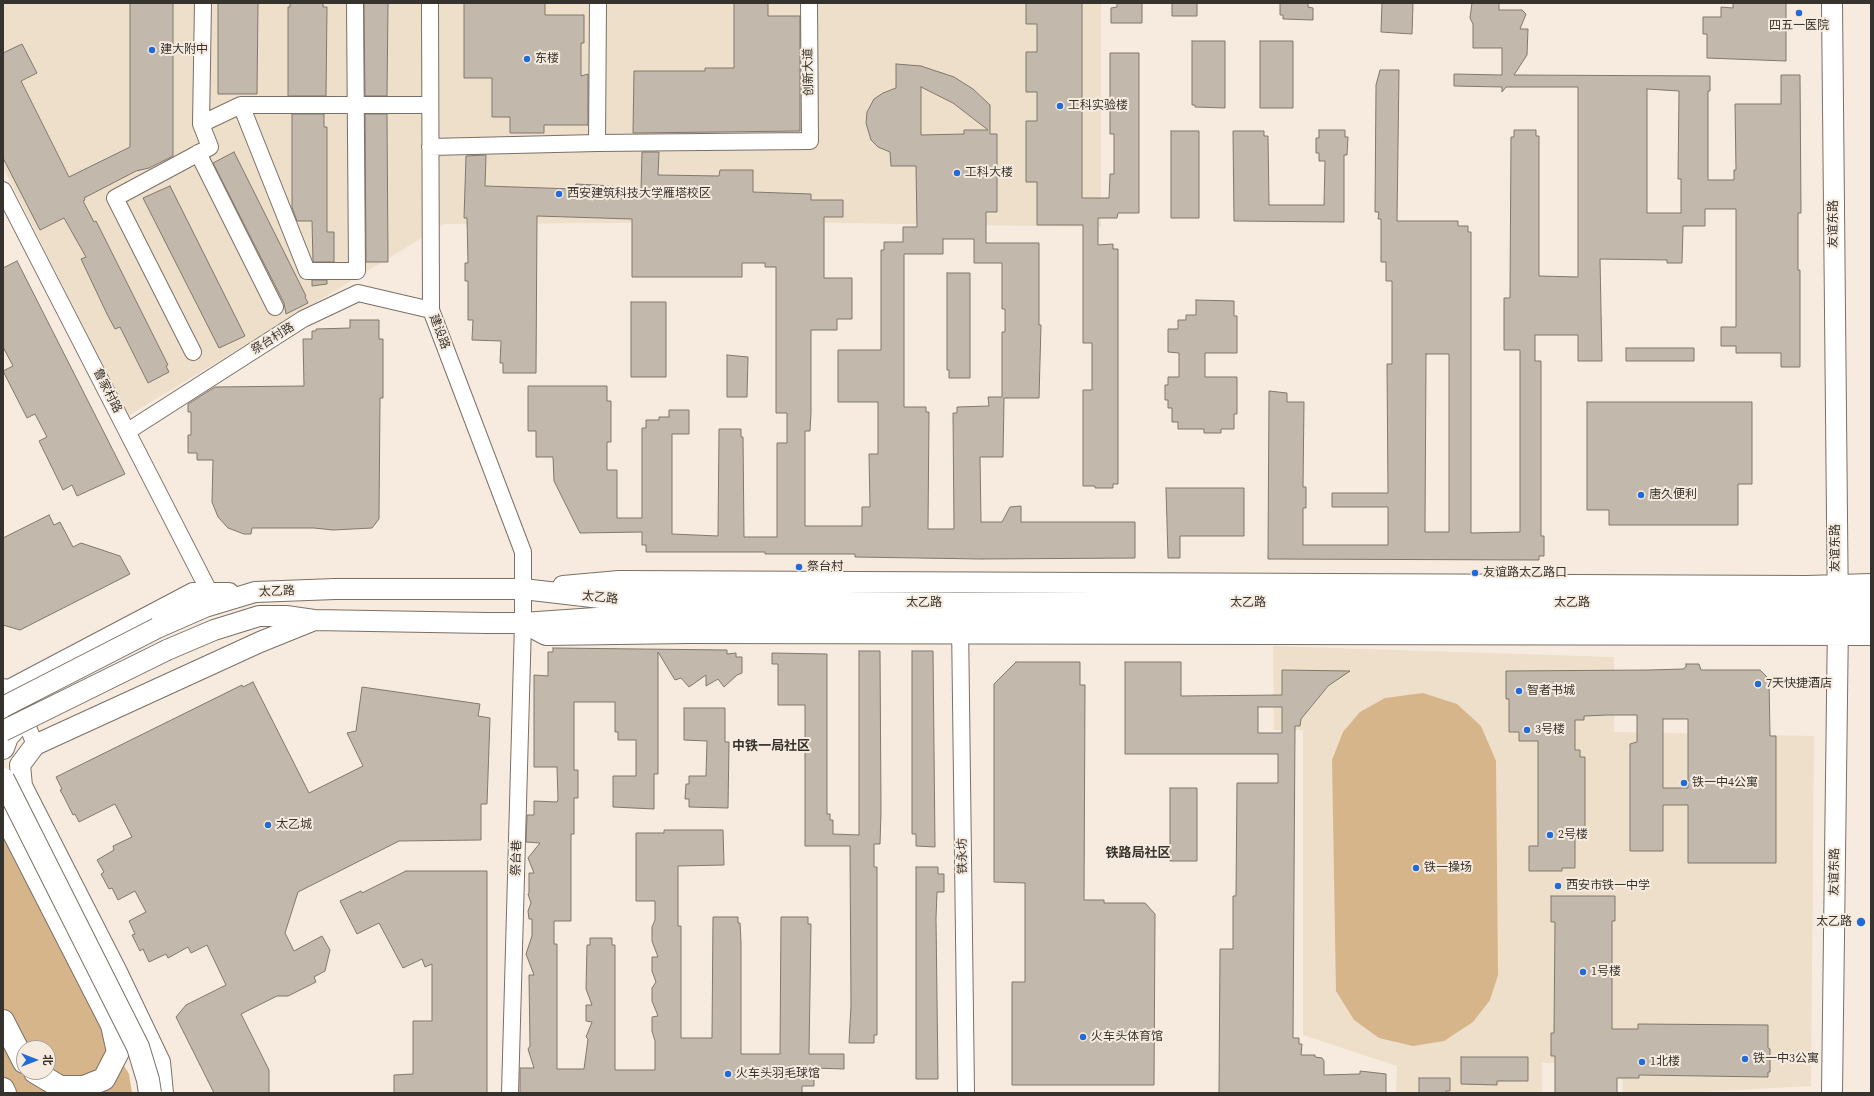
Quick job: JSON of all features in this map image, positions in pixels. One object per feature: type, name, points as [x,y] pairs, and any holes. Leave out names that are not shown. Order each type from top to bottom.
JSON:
[{"type":"highway","points":[[3,748],[12,726]]},
{"type":"highway","points":[[13,782],[138,1048],[148,1080],[150,1093]]},
{"type":"highway","points":[[3,812],[112,1025],[118,1052],[104,1079],[84,1087],[60,1087],[48,1080]]},
{"type":"highway","points":[[3,1021],[16,1046]]},
{"type":"highway","points":[[33,1080],[39,1093]]},
{"type":"highway","points":[[3,1089],[5,1093]]},
{"type":"main road","name":"友谊东路","points":[[1832,3],[1837,611],[1832,1093]]},
{"type":"main road","name":"太乙路","points":[[5,699],[205,606],[256,592],[335,589],[523,589],[619,580],[1837,611],[1871,620]]},
{"type":"main road","points":[[1871,584],[1837,611],[1871,634]]},
{"type":"main road","points":[[5,699],[192,593],[256,592]]},
{"type":"main road","name":"太乙路","points":[[12,726],[168,650],[214,630],[259,616],[286,616],[314,620],[523,622],[610,617],[960,626],[1837,611],[1871,602]]},
{"type":"main road","points":[[163,1093],[160,1062],[117,972],[13,782],[20,764],[35,745],[260,642],[314,620]]},
{"type":"street","points":[[193,352],[115,198],[210,147],[201,124],[203,3]]},
{"type":"street","points":[[241,105],[307,271],[357,271],[355,3]]},
{"type":"street","name":"建设路","points":[[430,3],[430,310],[523,552],[523,622]]},
{"type":"street","points":[[430,147],[598,143],[598,3]]},
{"type":"street","name":"创新大道","points":[[598,143],[810,142],[809,3]]},
{"type":"street","points":[[201,124],[241,105],[430,105]]},
{"type":"street","points":[[198,153],[276,307]]},
{"type":"street","name":"鲁家村路","points":[[3,190],[210,593]]},
{"type":"street","name":"祭台村路","points":[[128,431],[303,319],[358,292],[430,310]]},
{"type":"street","name":"祭台巷","points":[[510,1093],[523,622]]},
{"type":"street","name":"铁永坊","points":[[960,626],[966,1093]]},
{"type":"street","points":[[5,699],[24,717],[35,745]]},
{"type":"street","points":[[3,796],[13,782]]},
{"type":"shaded area","name":"西安建筑科技大学雁塔校区","points":[[3,3],[1101,3],[1101,227],[774,222],[445,224],[128,416],[3,167]]},
{"type":"shaded area","name":"西安市铁一中学","points":[[1273,646],[1614,657],[1614,732],[1814,736],[1811,1086],[1681,1093],[1623,1093],[1621,1062],[1542,1063],[1542,1092],[1396,1093],[1397,1066],[1303,1035],[1303,730],[1274,730]]},
{"type":"shaded area","name":"铁一操场","points":[[1423,693],[1457,704],[1481,726],[1496,761],[1498,975],[1490,1000],[1473,1022],[1444,1041],[1413,1046],[1379,1038],[1354,1020],[1336,991],[1332,760],[1343,732],[1360,712],[1385,698]]},
{"type":"shaded area","points":[[3,832],[105,1034],[129,1074],[132,1093],[3,1093]]},
{"type":"building","points":[[130,3],[173,3],[173,156],[149,168],[136,171],[84,198],[85,200],[83,201],[94,222],[96,221],[168,365],[166,366],[169,372],[148,383],[120,327],[115,329],[107,314],[81,259],[86,257],[64,218],[40,230],[3,158],[3,53],[22,44],[37,73],[21,81],[69,177],[130,147]]},
{"type":"building","points":[[218,3],[258,3],[257,94],[218,94]]},
{"type":"building","points":[[290,3],[323,3],[323,7],[327,7],[326,96],[288,96],[288,7],[290,7]]},
{"type":"building","points":[[364,3],[388,3],[387,96],[365,96]]},
{"type":"building","points":[[464,3],[545,3],[545,15],[584,15],[584,43],[581,43],[581,76],[588,74],[588,125],[544,125],[544,133],[510,133],[510,117],[492,117],[492,78],[464,78]]},
{"type":"building","points":[[734,3],[768,3],[768,16],[800,16],[800,131],[633,133],[634,71],[705,71],[705,68],[734,68]]},
{"type":"building","points":[[1026,3],[1082,3],[1082,198],[1109,198],[1110,174],[1114,174],[1114,134],[1110,134],[1110,53],[1139,53],[1139,213],[1118,213],[1117,218],[1098,218],[1098,245],[1113,244],[1113,249],[1118,249],[1118,484],[1113,484],[1113,488],[1083,486],[1083,390],[1092,390],[1092,343],[1083,343],[1083,225],[1037,225],[1037,182],[1026,182],[1026,121],[1037,121],[1037,92],[1026,92],[1026,52],[1037,52],[1037,24],[1026,24]]},
{"type":"building","points":[[1117,3],[1142,3],[1142,23],[1111,23],[1111,8],[1117,7]]},
{"type":"building","points":[[1172,3],[1197,3],[1197,16],[1172,16]]},
{"type":"building","points":[[1280,3],[1308,3],[1308,7],[1313,8],[1313,20],[1283,19],[1283,15],[1280,15]]},
{"type":"building","points":[[1382,3],[1413,3],[1412,34],[1381,32]]},
{"type":"building","points":[[1472,3],[1499,3],[1499,10],[1522,10],[1526,14],[1520,29],[1528,29],[1527,55],[1514,75],[1710,76],[1710,91],[1708,91],[1708,180],[1734,180],[1734,170],[1736,170],[1735,104],[1781,104],[1781,75],[1800,75],[1801,213],[1798,213],[1798,270],[1800,270],[1800,367],[1781,367],[1781,353],[1736,353],[1736,346],[1721,346],[1721,327],[1736,327],[1736,209],[1705,209],[1705,226],[1683,226],[1682,263],[1667,263],[1667,260],[1600,259],[1602,361],[1578,361],[1578,335],[1535,335],[1535,361],[1541,361],[1541,536],[1544,536],[1544,556],[1539,556],[1539,560],[1268,559],[1269,391],[1287,393],[1287,402],[1304,402],[1303,487],[1306,487],[1306,508],[1303,508],[1303,545],[1388,545],[1388,507],[1332,507],[1332,493],[1388,493],[1387,364],[1392,364],[1392,281],[1386,281],[1386,262],[1381,262],[1381,219],[1378,219],[1379,212],[1375,212],[1376,85],[1380,70],[1399,70],[1397,221],[1458,221],[1458,226],[1468,226],[1468,232],[1471,232],[1471,533],[1520,532],[1520,350],[1504,350],[1504,298],[1510,298],[1511,137],[1514,137],[1514,130],[1536,130],[1536,136],[1539,136],[1539,276],[1578,277],[1578,87],[1506,87],[1502,92],[1502,87],[1454,86],[1454,74],[1502,75],[1502,48],[1473,48],[1473,24],[1470,18]],"holes":[[[1647,89],[1679,91],[1678,179],[1681,179],[1681,213],[1647,213]],[[1426,354],[1449,354],[1449,532],[1425,532]]]},
{"type":"building","points":[[1733,3],[1786,3],[1786,61],[1707,58],[1707,34],[1703,34],[1703,17],[1721,17],[1721,7],[1733,8]]},
{"type":"building","points":[[1192,41],[1225,41],[1225,108],[1195,107],[1195,105],[1192,105]]},
{"type":"building","points":[[1260,41],[1293,41],[1293,108],[1260,108]]},
{"type":"building","points":[[896,64],[921,66],[954,77],[973,89],[990,105],[990,134],[997,134],[997,212],[986,212],[986,243],[1039,243],[1039,325],[1041,325],[1039,398],[1004,398],[1003,457],[980,457],[981,522],[1002,522],[1010,507],[1021,506],[1021,522],[1135,522],[1135,558],[981,559],[855,557],[855,554],[765,554],[765,552],[646,552],[646,545],[642,545],[642,532],[580,533],[554,481],[553,457],[536,457],[536,431],[528,431],[528,386],[607,386],[607,401],[611,401],[611,442],[607,442],[607,470],[617,470],[617,518],[642,518],[642,428],[646,428],[646,420],[659,420],[659,417],[669,417],[669,410],[689,410],[689,434],[672,434],[672,534],[718,536],[719,429],[741,429],[741,437],[743,437],[744,537],[777,537],[777,443],[787,443],[787,413],[776,413],[776,267],[765,267],[765,263],[742,263],[742,277],[632,277],[632,219],[537,216],[536,373],[503,373],[503,363],[500,363],[501,341],[472,340],[473,320],[468,320],[468,281],[465,281],[465,263],[468,263],[467,218],[464,218],[466,156],[486,155],[485,186],[574,189],[576,184],[613,186],[613,190],[641,191],[642,152],[659,152],[658,175],[719,176],[720,170],[753,170],[753,192],[811,194],[811,200],[843,200],[843,217],[824,217],[824,278],[852,278],[852,319],[837,319],[837,330],[811,330],[810,431],[805,431],[805,526],[862,526],[862,507],[870,507],[869,454],[878,454],[878,402],[838,402],[838,350],[881,350],[881,250],[884,250],[884,242],[903,242],[903,227],[917,227],[916,166],[891,166],[890,152],[878,147],[871,140],[866,123],[867,112],[874,99],[883,93],[896,88]],"holes":[[[921,87],[953,103],[988,130],[964,130],[964,134],[921,135]],[[943,239],[974,239],[974,263],[1002,263],[1002,309],[1005,309],[1005,332],[1002,332],[1002,397],[988,397],[989,406],[957,407],[957,413],[953,413],[954,529],[928,529],[929,412],[926,412],[926,407],[904,407],[904,254],[943,254]]]},
{"type":"building","points":[[292,114],[324,114],[324,127],[327,127],[327,232],[334,232],[334,262],[313,262],[312,221],[297,221],[292,207]]},
{"type":"building","points":[[365,114],[387,114],[388,262],[366,262]]},
{"type":"building","points":[[1319,130],[1345,130],[1345,137],[1348,137],[1347,155],[1344,155],[1344,222],[1234,221],[1233,131],[1264,131],[1264,136],[1268,136],[1269,205],[1324,205],[1325,161],[1319,161],[1319,153],[1316,153],[1316,138],[1319,138]]},
{"type":"building","points":[[1171,131],[1199,131],[1199,218],[1171,218]]},
{"type":"building","points":[[234,152],[306,296],[305,297],[308,303],[286,314],[284,303],[213,163]]},
{"type":"building","points":[[170,186],[245,336],[219,348],[143,198]]},
{"type":"building","points":[[17,261],[125,474],[77,496],[72,485],[63,490],[39,441],[47,437],[35,414],[27,418],[3,371],[13,366],[3,347],[3,268]]},
{"type":"building","points":[[947,273],[970,273],[970,378],[949,378],[949,370],[947,370]]},
{"type":"building","points":[[312,280],[327,280],[327,284],[312,286]]},
{"type":"building","points":[[1196,300],[1234,301],[1234,316],[1237,316],[1237,353],[1205,353],[1205,377],[1237,377],[1237,414],[1234,414],[1234,429],[1221,429],[1221,433],[1204,433],[1204,429],[1178,429],[1178,422],[1172,422],[1172,408],[1168,408],[1168,400],[1165,400],[1165,385],[1168,385],[1168,377],[1179,377],[1179,353],[1168,352],[1168,329],[1178,329],[1178,320],[1186,320],[1186,315],[1196,315]]},
{"type":"building","points":[[631,302],[666,302],[666,377],[631,377]]},
{"type":"building","points":[[350,320],[379,320],[379,339],[383,339],[383,398],[380,398],[379,519],[372,528],[333,530],[314,528],[252,528],[251,534],[244,534],[228,528],[218,517],[212,502],[213,460],[197,460],[197,453],[188,453],[188,435],[191,435],[191,412],[188,412],[188,404],[215,387],[304,386],[303,339],[312,339],[312,331],[316,331],[316,329],[350,328]]},
{"type":"building","points":[[1626,348],[1694,348],[1694,361],[1626,361]]},
{"type":"building","points":[[727,355],[748,357],[747,397],[727,397]]},
{"type":"building","points":[[1587,402],[1752,402],[1752,484],[1738,484],[1738,525],[1609,525],[1609,510],[1587,510]]},
{"type":"building","points":[[1166,488],[1244,488],[1244,536],[1180,536],[1180,558],[1168,558]]},
{"type":"building","points":[[49,515],[54,525],[60,522],[73,547],[81,543],[120,556],[130,574],[20,630],[3,625],[3,538]]},
{"type":"building","points":[[553,648],[727,650],[727,654],[736,653],[736,657],[742,657],[742,673],[737,675],[724,687],[718,679],[706,686],[706,675],[689,687],[681,678],[675,680],[658,652],[658,774],[654,774],[654,809],[613,807],[613,776],[636,776],[636,740],[618,740],[618,732],[615,732],[615,702],[574,702],[574,770],[578,770],[578,798],[574,798],[574,834],[571,834],[571,921],[554,921],[554,944],[557,944],[557,1069],[584,1069],[588,1039],[586,1037],[592,1022],[586,1021],[586,1005],[592,1005],[586,989],[587,945],[590,945],[590,938],[612,938],[612,945],[615,945],[615,1070],[655,1070],[655,1041],[652,1031],[652,1017],[658,1016],[652,1001],[652,988],[656,982],[652,971],[652,957],[658,957],[652,941],[652,927],[655,920],[655,901],[636,901],[636,833],[664,833],[664,830],[723,830],[724,865],[678,866],[678,926],[681,926],[681,1038],[712,1038],[713,917],[738,917],[738,923],[740,923],[741,942],[741,1054],[780,1054],[781,917],[808,917],[808,924],[811,924],[809,1054],[844,1054],[844,1069],[814,1068],[814,1086],[802,1086],[802,1093],[520,1093],[520,1068],[534,1068],[528,1049],[530,1046],[529,975],[534,975],[526,954],[532,936],[532,919],[529,919],[528,911],[531,903],[528,894],[529,873],[534,873],[528,858],[540,843],[526,842],[527,815],[534,815],[534,801],[557,802],[558,799],[557,767],[534,767],[534,675],[548,676],[548,652],[553,652]]},
{"type":"building","points":[[859,651],[880,651],[881,812],[880,844],[874,844],[874,867],[877,867],[877,1035],[874,1035],[874,1043],[849,1043],[851,1005],[850,846],[805,846],[805,705],[778,705],[778,664],[772,664],[772,653],[827,654],[827,814],[830,814],[830,820],[833,820],[833,834],[859,835]]},
{"type":"building","points":[[912,651],[933,651],[935,847],[916,846],[916,834],[912,834]]},
{"type":"building","points":[[1016,662],[1080,662],[1080,685],[1085,685],[1084,900],[1104,900],[1104,903],[1145,903],[1155,914],[1154,1085],[1012,1085],[1012,982],[1025,982],[1025,883],[994,882],[994,684]]},
{"type":"building","points":[[1125,662],[1181,662],[1181,696],[1282,695],[1282,670],[1350,671],[1328,686],[1301,719],[1300,726],[1295,726],[1293,1038],[1299,1038],[1299,1044],[1302,1044],[1301,1055],[1315,1055],[1315,1057],[1322,1058],[1324,1061],[1324,1075],[1360,1074],[1360,1071],[1386,1074],[1386,1093],[1219,1093],[1220,949],[1233,949],[1233,896],[1236,896],[1237,783],[1278,783],[1278,754],[1125,754]],"holes":[[[1258,707],[1282,707],[1282,733],[1258,733]]]},
{"type":"building","points":[[1686,664],[1699,664],[1701,670],[1760,670],[1769,679],[1770,736],[1776,736],[1776,863],[1688,863],[1688,805],[1663,805],[1663,851],[1630,851],[1630,744],[1637,742],[1637,715],[1608,715],[1584,716],[1584,720],[1575,720],[1575,750],[1580,750],[1580,757],[1585,757],[1585,830],[1580,830],[1580,837],[1575,837],[1575,868],[1562,868],[1562,871],[1529,871],[1529,846],[1538,846],[1538,741],[1519,741],[1519,732],[1509,732],[1509,699],[1506,699],[1506,671],[1649,670],[1683,669],[1686,667]],"holes":[[[1663,719],[1688,719],[1688,788],[1663,788]]]},
{"type":"building","points":[[253,682],[309,793],[363,766],[347,733],[356,731],[362,687],[480,704],[478,716],[490,718],[487,804],[481,804],[481,840],[399,841],[298,892],[285,933],[294,951],[322,936],[330,950],[325,971],[314,977],[316,982],[288,996],[277,996],[241,1014],[269,1070],[269,1093],[214,1093],[176,1017],[186,1005],[226,985],[207,945],[191,953],[188,947],[168,958],[166,954],[149,962],[143,949],[140,951],[132,935],[135,934],[129,921],[146,912],[135,891],[118,900],[112,888],[109,889],[101,874],[104,872],[97,860],[114,850],[113,846],[132,837],[115,804],[79,822],[75,814],[73,815],[60,790],[62,789],[56,777],[242,685],[243,687]]},
{"type":"building","points":[[684,708],[725,708],[725,742],[729,742],[728,808],[689,807],[689,799],[685,799],[686,784],[689,784],[689,776],[706,776],[707,741],[684,740]]},
{"type":"building","points":[[1170,788],[1197,788],[1197,861],[1170,861]]},
{"type":"building","points":[[916,867],[938,867],[938,874],[944,874],[944,892],[937,892],[936,918],[938,1079],[916,1079]]},
{"type":"building","points":[[406,871],[487,871],[487,1093],[394,1093],[394,1075],[413,1074],[413,1021],[432,1021],[432,964],[425,967],[422,959],[403,968],[379,923],[357,934],[340,901],[361,891],[362,893]]},
{"type":"building","points":[[1551,896],[1615,896],[1615,921],[1612,921],[1612,1029],[1638,1029],[1638,1024],[1768,1025],[1770,1072],[1768,1072],[1768,1077],[1639,1075],[1639,1078],[1617,1078],[1617,1093],[1555,1093],[1555,1056],[1551,1056],[1551,1033],[1554,1033],[1555,922],[1551,922]]},
{"type":"building","points":[[1461,1057],[1528,1057],[1528,1081],[1497,1081],[1497,1085],[1461,1084]]},
{"type":"building","points":[[1419,1078],[1450,1078],[1450,1091],[1446,1091],[1446,1093],[1419,1093]]},
{"type":"place","name":"四五一医院","points":[[1799,13]]},
{"type":"place","name":"建大附中","points":[[152,50]]},
{"type":"place","name":"东楼","points":[[527,59]]},
{"type":"place","name":"工科实验楼","points":[[1060,106]]},
{"type":"place","name":"工科大楼","points":[[957,173]]},
{"type":"place","name":"西安建筑科技大学雁塔校区","points":[[559,194]]},
{"type":"place","name":"唐久便利","points":[[1641,495]]},
{"type":"place","name":"祭台村","points":[[799,567]]},
{"type":"place","name":"友谊路太乙路口","points":[[1475,573]]},
{"type":"place","name":"7天快捷酒店","points":[[1758,684]]},
{"type":"place","name":"智者书城","points":[[1519,691]]},
{"type":"place","name":"3号楼","points":[[1527,730]]},
{"type":"place","name":"铁一中4公寓","points":[[1684,783]]},
{"type":"place","name":"太乙城","points":[[268,825]]},
{"type":"place","name":"2号楼","points":[[1550,835]]},
{"type":"place","name":"铁一操场","points":[[1416,868]]},
{"type":"place","name":"西安市铁一中学","points":[[1558,886]]},
{"type":"place","name":"太乙路","points":[[1861,922]]},
{"type":"place","name":"1号楼","points":[[1583,972]]},
{"type":"place","name":"火车头体育馆","points":[[1083,1037]]},
{"type":"place","name":"铁一中3公寓","points":[[1745,1059]]},
{"type":"place","name":"1北楼","points":[[1642,1062]]},
{"type":"place","name":"火车头羽毛球馆","points":[[728,1074]]},
{"type":"district","name":"中铁一局社区","points":[[771,747]]},
{"type":"district","name":"铁路局社区","points":[[1138,854]]}]
